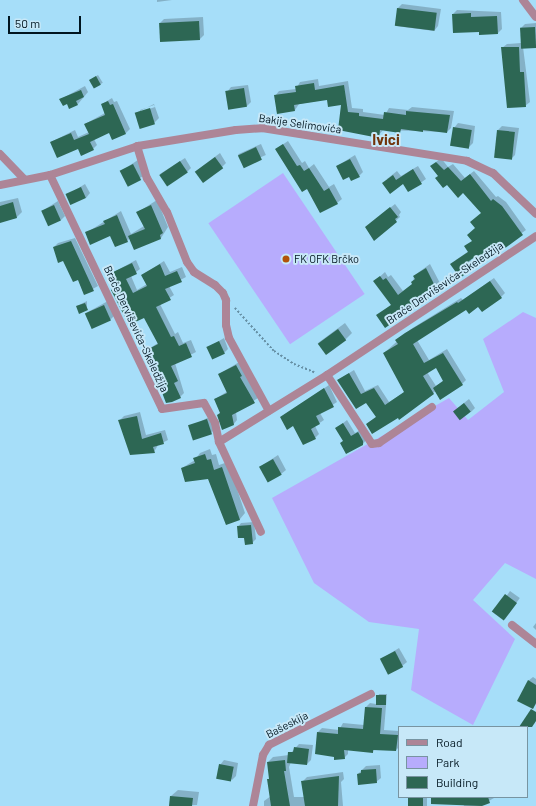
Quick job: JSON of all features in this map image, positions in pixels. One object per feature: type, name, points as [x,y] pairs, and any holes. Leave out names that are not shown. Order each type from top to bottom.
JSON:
[{"type":"street","points":[[522,0],[536,17]]},
{"type":"street","name":"Bakije Selimovića","points":[[0,185],[50,175],[137,146],[236,130],[262,128],[420,152],[468,161],[493,173],[536,214]]},
{"type":"street","points":[[137,146],[147,178],[167,212],[187,262],[194,272],[220,289],[226,300],[226,325],[229,338],[269,411]]},
{"type":"street","points":[[0,154],[24,179]]},
{"type":"street","name":"Braće Derviševića-Skeledžija","points":[[50,175],[162,409],[204,403],[214,423],[219,442],[327,375],[536,236]]},
{"type":"street","points":[[327,375],[372,444],[379,443],[432,407]]},
{"type":"street","points":[[219,442],[261,532]]},
{"type":"street","points":[[512,624],[536,644]]},
{"type":"street","name":"Bašeskija","points":[[253,806],[263,755],[269,745],[371,694]]},
{"type":"path","points":[[226,300],[274,351],[294,364],[327,375]]},
{"type":"green space","name":"FK OFK Brčko","points":[[283,173],[365,294],[290,344],[208,223]]},
{"type":"green space","points":[[523,312],[536,318],[536,579],[505,563],[473,600],[515,639],[473,725],[411,690],[419,629],[369,622],[314,583],[272,498],[449,398],[468,420],[504,392],[483,339]]},
{"type":"building","points":[[397,8],[437,13],[435,31],[395,26]]},
{"type":"building","points":[[471,13],[471,17],[497,16],[498,34],[479,35],[479,32],[453,33],[452,14]]},
{"type":"building","points":[[199,21],[200,40],[160,42],[159,23]]},
{"type":"building","points":[[535,27],[536,48],[521,49],[520,28]]},
{"type":"building","points":[[501,47],[519,47],[520,72],[524,72],[526,107],[507,108]]},
{"type":"building","points":[[96,76],[101,85],[94,89],[89,80]]},
{"type":"building","points":[[314,83],[315,90],[344,85],[348,112],[359,113],[359,116],[383,119],[384,112],[406,115],[406,111],[450,115],[447,133],[401,129],[400,133],[380,130],[379,138],[338,130],[341,105],[328,107],[327,100],[294,105],[295,111],[277,114],[274,95],[296,92],[295,86]]},
{"type":"building","points":[[244,88],[247,107],[228,110],[225,91]]},
{"type":"building","points":[[81,90],[84,97],[76,101],[78,105],[69,109],[67,104],[63,106],[59,99]]},
{"type":"building","points":[[108,101],[110,105],[113,104],[126,134],[112,140],[109,133],[90,142],[94,150],[81,156],[78,149],[57,158],[50,142],[71,133],[74,140],[89,134],[84,124],[105,115],[101,104]]},
{"type":"building","points":[[150,108],[155,124],[140,129],[135,113]]},
{"type":"building","points":[[453,127],[472,130],[469,149],[450,146]]},
{"type":"building","points":[[497,130],[515,132],[512,160],[494,158]]},
{"type":"building","points":[[283,144],[297,166],[300,165],[304,171],[309,168],[324,191],[329,188],[338,204],[320,213],[307,189],[302,192],[275,149]]},
{"type":"building","points":[[256,147],[262,160],[244,168],[238,155]]},
{"type":"building","points":[[215,157],[223,168],[203,183],[195,172]]},
{"type":"building","points":[[350,159],[360,177],[351,181],[349,177],[343,180],[336,166]]},
{"type":"building","points":[[180,161],[188,173],[167,187],[159,175]]},
{"type":"building","points":[[436,162],[444,170],[448,167],[461,181],[470,174],[491,201],[493,199],[502,206],[523,235],[493,257],[492,255],[483,261],[478,255],[466,263],[471,270],[460,278],[450,264],[468,252],[464,246],[472,241],[467,235],[475,228],[470,222],[481,213],[463,193],[458,198],[447,185],[443,188],[435,178],[438,176],[430,166]]},
{"type":"building","points":[[133,164],[141,180],[128,187],[120,171]]},
{"type":"building","points":[[413,169],[422,184],[408,192],[403,184],[390,194],[382,183],[393,175],[396,180]]},
{"type":"building","points":[[81,187],[86,198],[70,205],[65,194]]},
{"type":"building","points":[[13,202],[17,218],[0,223],[0,206]]},
{"type":"building","points":[[54,205],[61,221],[48,226],[41,211]]},
{"type":"building","points":[[151,205],[163,233],[160,235],[161,239],[134,250],[128,236],[145,229],[136,212]]},
{"type":"building","points":[[390,207],[398,217],[395,219],[397,222],[374,241],[365,227]]},
{"type":"building","points":[[117,215],[128,242],[115,247],[110,236],[90,245],[85,232],[105,224],[103,221]]},
{"type":"building","points":[[71,241],[94,291],[84,295],[78,280],[73,282],[63,261],[58,263],[53,247]]},
{"type":"building","points":[[132,263],[137,274],[126,279],[133,293],[147,286],[141,275],[160,264],[165,276],[177,271],[182,282],[165,289],[171,300],[156,307],[171,337],[174,336],[179,346],[186,343],[192,357],[171,366],[178,381],[174,383],[181,398],[172,402],[166,403],[150,361],[148,362],[143,352],[158,344],[144,318],[129,325],[111,290],[117,287],[111,273]]},
{"type":"building","points":[[426,268],[438,292],[385,328],[376,315],[391,305],[373,281],[380,276],[383,280],[386,278],[398,295],[412,284],[411,282],[415,279],[413,276]]},
{"type":"building","points":[[490,281],[502,298],[482,312],[478,307],[469,314],[466,310],[413,344],[424,363],[443,353],[463,385],[440,400],[433,388],[443,381],[436,368],[423,376],[434,394],[399,420],[398,418],[372,434],[366,424],[376,417],[366,403],[356,409],[337,380],[349,373],[361,394],[374,388],[385,405],[404,392],[383,353],[398,344],[395,340],[405,333],[457,302],[458,303]]},
{"type":"building","points":[[85,303],[88,310],[79,314],[76,306]]},
{"type":"building","points":[[104,305],[111,321],[92,329],[85,314]]},
{"type":"building","points":[[338,329],[346,340],[326,355],[318,344]]},
{"type":"building","points":[[219,341],[225,354],[212,360],[206,347]]},
{"type":"building","points":[[236,365],[242,376],[240,377],[255,403],[232,415],[234,425],[222,430],[217,415],[220,413],[214,399],[227,393],[218,374]]},
{"type":"building","points":[[324,388],[334,407],[316,416],[320,424],[311,429],[316,439],[303,445],[293,426],[287,430],[280,417]]},
{"type":"building","points":[[464,403],[471,412],[460,420],[453,412]]},
{"type":"building","points":[[137,416],[142,439],[161,433],[164,444],[153,447],[155,453],[130,455],[118,420]]},
{"type":"building","points":[[207,419],[212,434],[193,440],[188,425]]},
{"type":"building","points":[[343,423],[351,436],[358,432],[363,441],[363,445],[346,454],[340,443],[343,441],[335,428]]},
{"type":"building","points":[[205,454],[207,460],[211,459],[214,470],[222,467],[240,520],[226,525],[208,479],[185,482],[181,468],[195,463],[193,458]]},
{"type":"building","points":[[273,459],[282,475],[268,483],[259,467]]},
{"type":"building","points":[[251,525],[253,544],[245,545],[244,538],[238,538],[237,526]]},
{"type":"building","points":[[505,594],[517,603],[504,621],[492,612]]},
{"type":"building","points":[[395,651],[403,667],[388,675],[380,659]]},
{"type":"building","points":[[528,680],[536,685],[536,703],[533,709],[517,701]]},
{"type":"building","points":[[376,695],[386,695],[386,705],[376,705]]},
{"type":"building","points":[[365,707],[382,708],[380,734],[398,735],[396,751],[373,750],[373,753],[344,750],[345,759],[334,760],[334,757],[315,754],[317,732],[338,734],[338,727],[363,729]]},
{"type":"building","points":[[531,709],[536,712],[536,721],[532,727],[520,726]]},
{"type":"building","points":[[294,747],[309,749],[307,765],[287,763],[288,752],[293,752]]},
{"type":"building","points":[[285,760],[286,771],[284,771],[290,806],[271,806],[267,779],[269,779],[267,762]]},
{"type":"building","points":[[219,764],[234,767],[231,782],[216,779]]},
{"type":"building","points":[[376,769],[377,783],[358,785],[357,774],[361,773],[361,770]]},
{"type":"building","points":[[339,776],[338,806],[305,806],[301,781]]},
{"type":"building","points":[[170,796],[193,798],[192,806],[169,806]]},
{"type":"building","points":[[408,798],[423,798],[423,806],[408,806]]},
{"type":"building","points":[[431,798],[488,798],[490,803],[482,806],[431,804]]},
{"type":"place","name":"FK OFK Brčko","points":[[286,259]]},
{"type":"district","name":"Ivici","points":[[386,140]]}]
